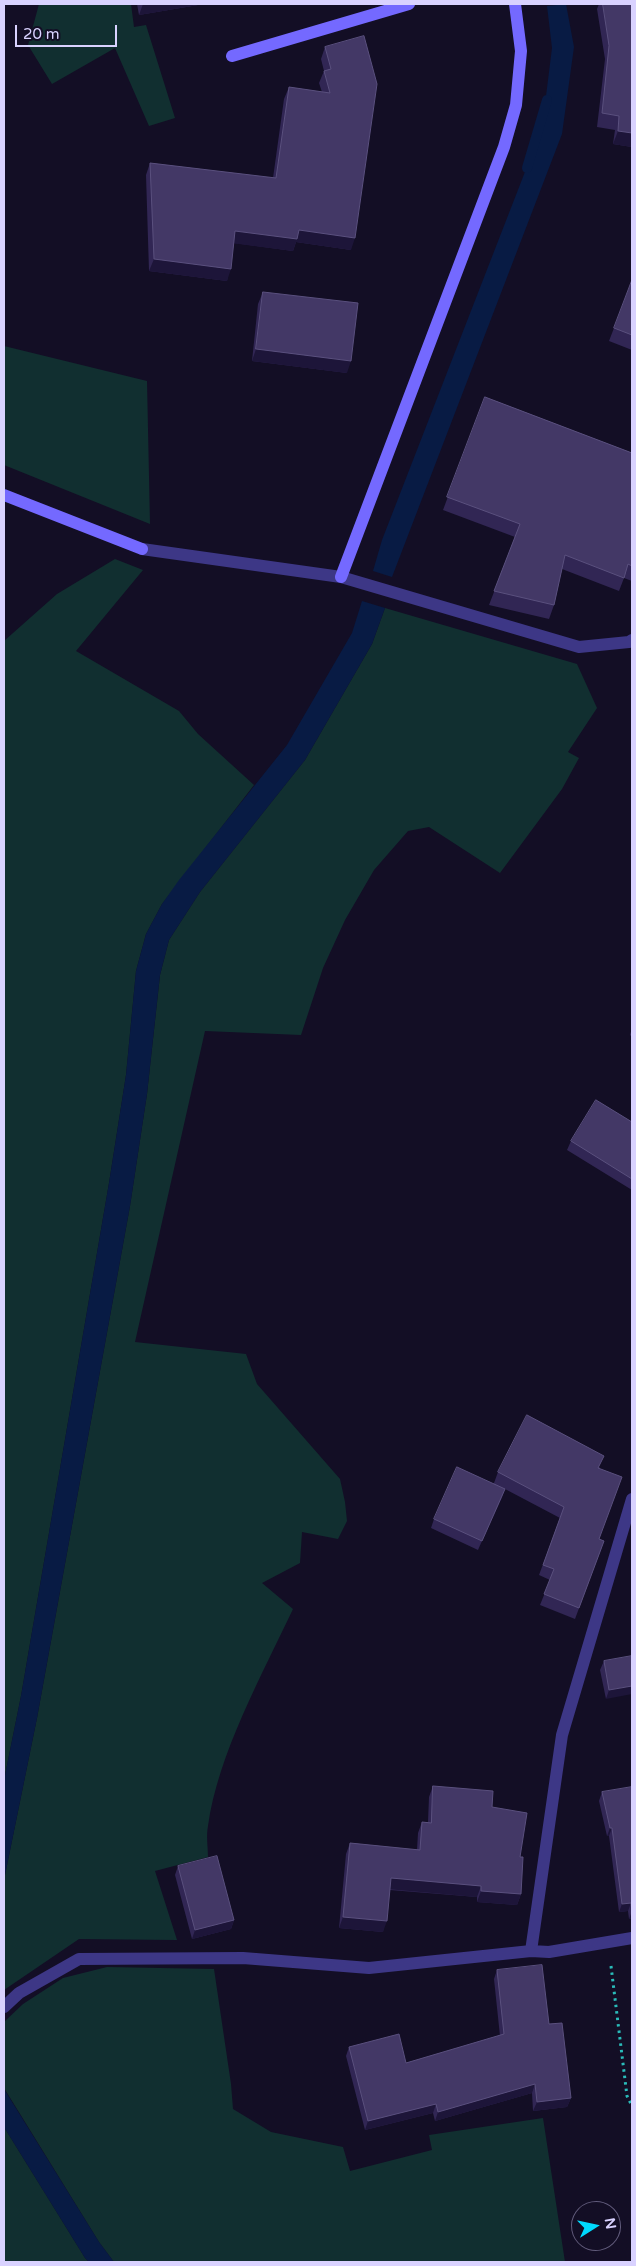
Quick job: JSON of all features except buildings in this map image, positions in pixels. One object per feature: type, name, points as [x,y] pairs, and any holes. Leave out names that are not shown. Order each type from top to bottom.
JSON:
[{"type":"street","points":[[232,56],[409,4]]},
{"type":"street","points":[[341,577],[504,147],[516,105],[521,51],[515,4]]},
{"type":"street","points":[[4,495],[142,549],[341,577],[579,647],[629,642],[632,640]]},
{"type":"street","points":[[531,1951],[562,1734],[632,1500]]},
{"type":"street","points":[[4,2007],[20,1993],[79,1959],[243,1958],[369,1968],[531,1951],[549,1952],[632,1938]]},
{"type":"path","points":[[608,1943],[627,2096],[632,2106]]},
{"type":"green space","points":[[39,4],[131,4],[134,27],[146,25],[175,118],[149,126],[115,48],[52,84],[28,45]]},
{"type":"green space","points":[[4,346],[147,381],[150,524],[4,465]]},
{"type":"green space","points":[[115,559],[143,570],[76,651],[179,711],[198,734],[254,785],[162,904],[146,934],[136,971],[126,1075],[109,1183],[21,1696],[4,1780],[4,641],[57,594]]},
{"type":"green space","points":[[385,608],[577,664],[597,708],[568,752],[579,758],[562,789],[500,873],[429,827],[408,831],[374,870],[345,920],[323,968],[301,1035],[205,1031],[135,1342],[246,1354],[257,1384],[340,1479],[347,1521],[338,1539],[302,1532],[300,1563],[262,1583],[293,1609],[243,1715],[221,1771],[208,1826],[208,1857],[155,1871],[177,1940],[79,1939],[4,1990],[4,1880],[37,1718],[130,1206],[147,1094],[160,975],[169,940],[200,892],[305,760],[372,644]]},
{"type":"green space","points":[[107,1967],[214,1969],[233,2109],[271,2132],[343,2147],[350,2171],[432,2150],[429,2135],[543,2118],[565,2262],[114,2262],[99,2242],[4,2088],[4,2022],[23,2004],[63,1978]]},
{"type":"green space","points":[[4,2127],[85,2258],[89,2262],[4,2262]]},
{"type":"water","points":[[566,4],[574,47],[562,134],[392,577],[373,571],[382,540],[542,128],[552,48],[547,6]]},
{"type":"water","points":[[362,601],[385,608],[372,644],[305,760],[200,892],[169,940],[160,975],[147,1094],[130,1206],[37,1718],[4,1880],[4,1780],[21,1696],[109,1183],[126,1075],[136,971],[146,934],[162,904],[179,880],[287,745],[352,633]]},
{"type":"water","points":[[4,2089],[99,2242],[114,2262],[89,2262],[85,2258],[4,2127]]},
{"type":"waterway","points":[[527,168],[547,100]]}]
